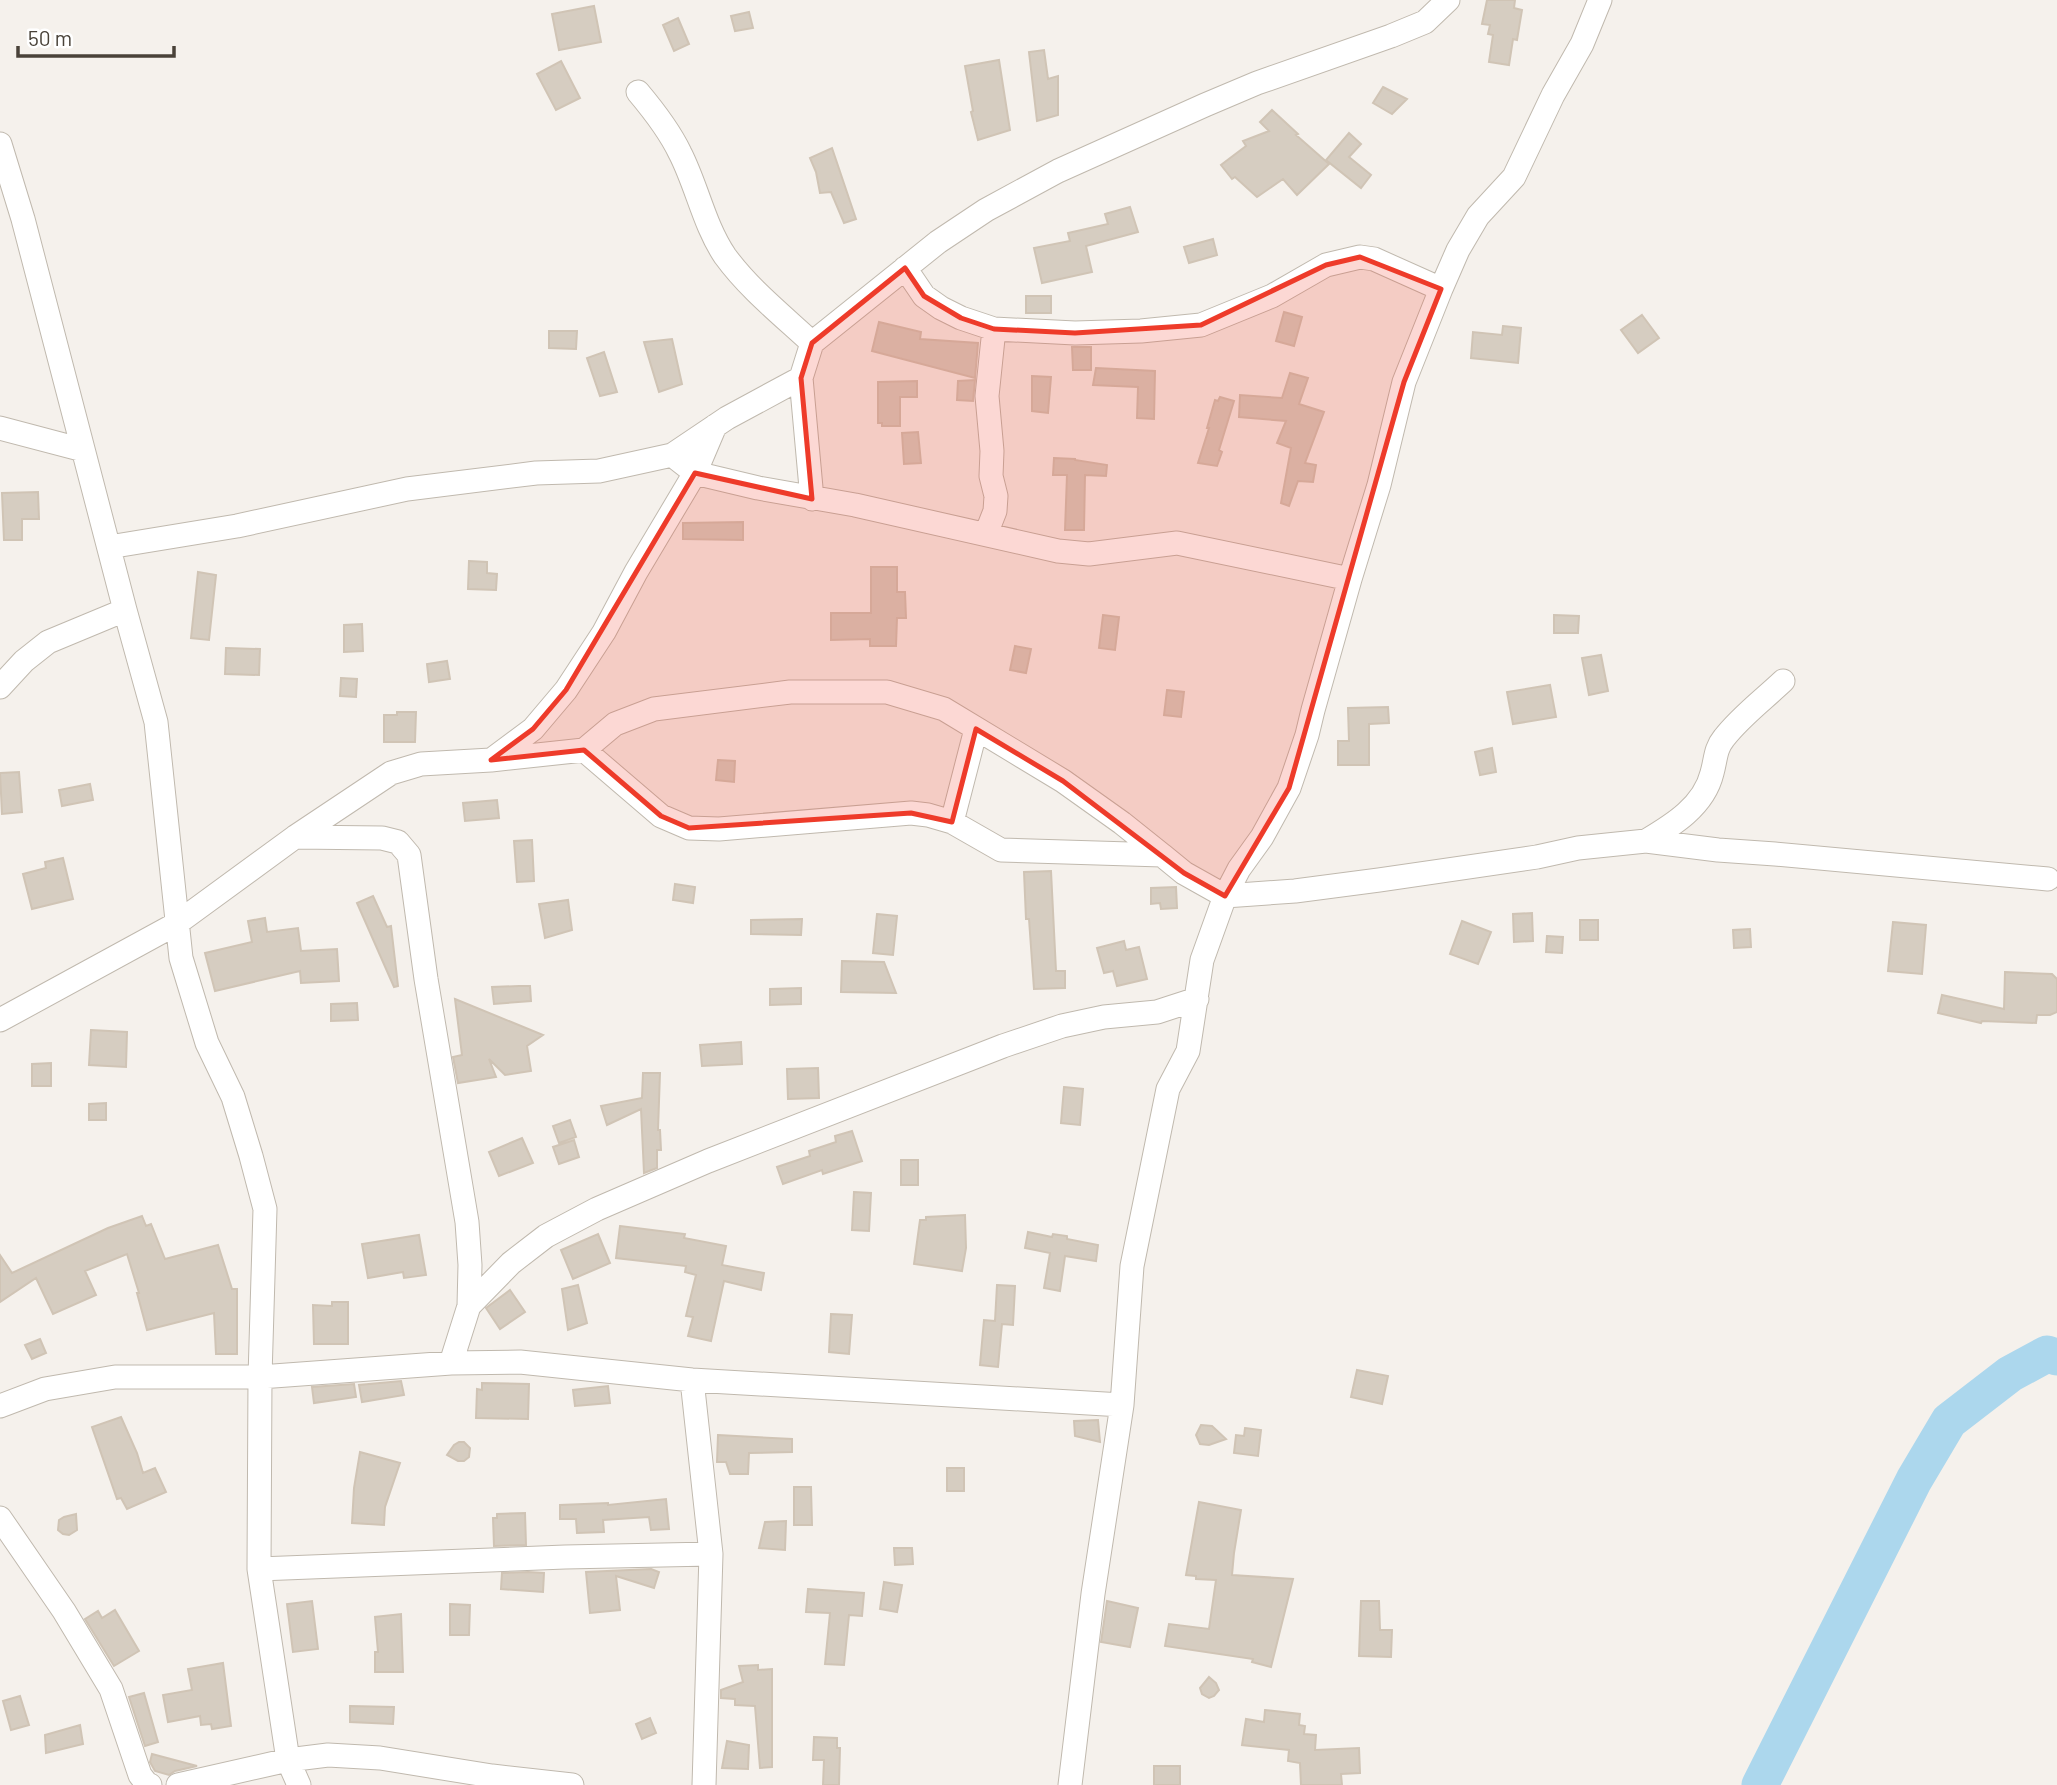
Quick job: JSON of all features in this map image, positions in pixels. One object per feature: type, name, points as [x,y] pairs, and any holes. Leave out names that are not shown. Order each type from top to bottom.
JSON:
[{"type":"street","points":[[812,499],[801,378],[811,343],[938,242],[986,210],[1058,171],[1257,83],[1425,22],[1448,0]]},
{"type":"street","points":[[1070,1785],[1093,1594],[1122,1405],[1132,1266],[1168,1088],[1188,1051],[1202,960],[1225,896],[1238,870],[1262,837],[1289,788],[1307,735],[1379,485],[1404,382],[1441,289],[1458,250],[1478,216],[1514,177],[1553,96],[1582,44],[1600,0]]},
{"type":"street","points":[[638,92],[662,122],[681,154],[724,254],[748,284],[811,343]]},
{"type":"street","points":[[0,144],[23,219],[156,722],[181,958],[207,1043],[233,1097],[265,1209],[260,1377],[259,1569],[288,1760],[299,1785]]},
{"type":"street","points":[[905,268],[924,296],[961,318],[994,329],[1074,333],[1140,331],[1201,325],[1272,296],[1326,265],[1360,257],[1374,259],[1441,289]]},
{"type":"street","points":[[986,534],[996,504],[991,476],[992,451],[987,396],[994,329]]},
{"type":"street","points":[[109,547],[237,526],[407,489],[536,473],[599,471],[672,455],[715,426],[801,378]]},
{"type":"street","points":[[491,760],[534,729],[566,690],[604,632],[695,472],[715,426]]},
{"type":"street","points":[[0,428],[83,450]]},
{"type":"street","points":[[672,455],[695,472],[758,488],[855,505],[1058,551],[1089,554],[1177,543],[1350,579]]},
{"type":"street","points":[[0,687],[24,661],[48,642],[125,610]]},
{"type":"street","points":[[1646,841],[1691,811],[1705,790],[1712,774],[1717,749],[1725,736],[1783,681]]},
{"type":"street","points":[[0,1020],[176,924],[295,837],[391,773],[421,764],[584,750],[615,724],[654,709],[790,692],[887,692],[944,709],[1063,781],[1122,823],[1184,873],[1225,896],[1295,891],[1536,857],[1590,846],[1646,841],[1718,850],[2048,879]]},
{"type":"street","points":[[952,822],[976,729]]},
{"type":"street","points":[[584,750],[661,816],[689,828],[719,829],[911,813],[952,822],[1001,850],[1162,855]]},
{"type":"street","points":[[295,837],[382,838],[398,842],[409,855],[426,979],[467,1223],[469,1306],[452,1363]]},
{"type":"street","points":[[469,1306],[511,1263],[545,1236],[597,1209],[708,1161],[1003,1046],[1062,1026],[1104,1017],[1157,1012],[1197,999]]},
{"type":"street","points":[[0,1406],[45,1389],[115,1377],[260,1377],[452,1363],[520,1362],[692,1380],[1122,1405]]},
{"type":"street","points":[[692,1380],[710,1554],[704,1785]]},
{"type":"street","points":[[0,1518],[64,1611],[111,1689],[140,1775],[150,1785]]},
{"type":"street","points":[[259,1569],[710,1554]]},
{"type":"street","points":[[178,1785],[288,1760],[328,1755],[380,1758],[525,1782],[572,1785]]},
{"type":"highlighted area","points":[[1360,257],[1441,289],[1404,382],[1289,788],[1225,896],[1184,873],[1063,781],[976,729],[952,822],[911,813],[689,828],[661,816],[584,750],[491,760],[533,729],[566,690],[695,473],[812,499],[801,378],[812,343],[905,268],[924,296],[961,318],[994,329],[1075,333],[1201,325],[1326,265]]},
{"type":"building","points":[[1487,0],[1515,0],[1514,8],[1522,10],[1509,65],[1489,62],[1493,35],[1488,34],[1490,25],[1482,24]]},
{"type":"building","points":[[594,6],[601,42],[559,50],[552,14]]},
{"type":"building","points":[[749,12],[753,28],[735,31],[731,16]]},
{"type":"building","points":[[678,18],[689,44],[674,51],[663,25]]},
{"type":"building","points":[[1044,50],[1048,79],[1058,76],[1058,115],[1037,121],[1029,52]]},
{"type":"building","points":[[999,60],[1010,130],[978,140],[965,66]]},
{"type":"building","points":[[561,61],[580,98],[556,110],[537,74]]},
{"type":"building","points":[[1383,87],[1407,99],[1392,114],[1373,103]]},
{"type":"building","points":[[1272,110],[1329,164],[1297,195],[1283,179],[1257,197],[1235,177],[1232,179],[1221,165],[1246,146],[1243,141],[1269,131],[1260,122]]},
{"type":"building","points":[[1349,133],[1361,144],[1349,157],[1371,175],[1361,188],[1326,160]]},
{"type":"building","points":[[832,148],[856,219],[844,223],[831,192],[820,193],[810,158]]},
{"type":"building","points":[[1130,207],[1138,232],[1086,246],[1092,272],[1042,283],[1034,248],[1070,241],[1068,233],[1108,224],[1105,214]]},
{"type":"building","points":[[1213,239],[1217,255],[1189,263],[1184,247]]},
{"type":"building","points":[[1026,296],[1051,296],[1051,313],[1026,313]]},
{"type":"building","points":[[1284,312],[1302,317],[1294,346],[1276,341]]},
{"type":"building","points":[[1642,315],[1659,338],[1638,353],[1621,330]]},
{"type":"building","points":[[879,322],[921,332],[920,339],[978,343],[975,378],[872,351]]},
{"type":"building","points":[[1503,326],[1521,328],[1518,363],[1471,358],[1473,332],[1502,335]]},
{"type":"building","points":[[549,331],[577,331],[576,349],[549,348]]},
{"type":"building","points":[[672,339],[682,384],[659,392],[644,342]]},
{"type":"building","points":[[1072,347],[1091,347],[1091,370],[1073,370]]},
{"type":"building","points":[[604,352],[617,392],[600,396],[587,358]]},
{"type":"building","points":[[1096,368],[1155,371],[1154,419],[1137,418],[1138,387],[1093,385]]},
{"type":"building","points":[[1290,373],[1308,378],[1299,404],[1324,412],[1305,463],[1316,465],[1313,482],[1298,481],[1289,506],[1281,503],[1291,448],[1277,443],[1286,421],[1239,417],[1240,395],[1282,398]]},
{"type":"building","points":[[1032,376],[1051,377],[1048,413],[1032,411]]},
{"type":"building","points":[[975,380],[973,401],[957,400],[958,381]]},
{"type":"building","points":[[917,381],[917,397],[900,397],[900,426],[882,426],[882,423],[878,423],[878,382]]},
{"type":"building","points":[[1220,397],[1234,401],[1219,450],[1222,452],[1217,466],[1198,463],[1215,400],[1218,401]]},
{"type":"building","points":[[918,432],[921,463],[904,464],[902,433]]},
{"type":"building","points":[[1054,458],[1107,465],[1106,476],[1085,475],[1084,530],[1065,530],[1067,475],[1053,475]]},
{"type":"building","points":[[38,492],[39,519],[22,519],[22,540],[4,540],[2,493]]},
{"type":"building","points":[[743,522],[743,540],[683,539],[683,523]]},
{"type":"building","points":[[469,561],[487,562],[487,573],[497,574],[496,590],[468,589]]},
{"type":"building","points":[[871,567],[897,567],[897,592],[905,592],[906,618],[897,618],[896,646],[870,646],[870,639],[831,640],[831,613],[871,613]]},
{"type":"building","points":[[198,572],[216,575],[209,640],[191,638]]},
{"type":"building","points":[[1103,615],[1119,617],[1115,650],[1099,648]]},
{"type":"building","points":[[1554,615],[1579,616],[1578,633],[1554,633]]},
{"type":"building","points":[[362,624],[363,651],[344,652],[344,625]]},
{"type":"building","points":[[1015,646],[1031,649],[1026,673],[1010,670]]},
{"type":"building","points":[[226,648],[260,649],[259,675],[225,674]]},
{"type":"building","points":[[1601,655],[1608,691],[1589,695],[1582,658]]},
{"type":"building","points":[[447,661],[450,679],[429,682],[427,664]]},
{"type":"building","points":[[341,678],[357,679],[356,697],[340,696]]},
{"type":"building","points":[[1550,685],[1556,717],[1513,724],[1507,692]]},
{"type":"building","points":[[1167,690],[1184,692],[1181,717],[1164,715]]},
{"type":"building","points":[[1388,707],[1389,723],[1369,724],[1369,765],[1338,765],[1338,741],[1349,741],[1348,708]]},
{"type":"building","points":[[397,712],[416,712],[415,742],[384,742],[384,715],[397,715]]},
{"type":"building","points":[[1492,748],[1496,772],[1480,775],[1475,752]]},
{"type":"building","points":[[718,760],[735,761],[734,782],[716,780]]},
{"type":"building","points":[[19,772],[22,812],[2,814],[0,773]]},
{"type":"building","points":[[90,784],[93,800],[62,806],[59,790]]},
{"type":"building","points":[[497,800],[499,818],[465,821],[463,803]]},
{"type":"building","points":[[532,840],[534,881],[517,882],[514,841]]},
{"type":"building","points":[[63,858],[73,899],[32,909],[23,874],[46,868],[45,862]]},
{"type":"building","points":[[1051,871],[1056,971],[1065,971],[1065,988],[1034,989],[1024,872]]},
{"type":"building","points":[[675,884],[695,887],[693,903],[673,900]]},
{"type":"building","points":[[1176,887],[1177,908],[1161,909],[1160,903],[1151,904],[1151,888]]},
{"type":"building","points":[[373,896],[387,927],[391,926],[398,986],[394,987],[357,903]]},
{"type":"building","points":[[568,900],[572,930],[545,938],[539,904]]},
{"type":"building","points":[[1532,913],[1533,941],[1514,942],[1513,914]]},
{"type":"building","points":[[877,914],[897,916],[893,955],[873,953]]},
{"type":"building","points":[[265,918],[267,932],[298,928],[301,951],[337,949],[339,981],[301,983],[300,971],[215,991],[205,953],[252,942],[248,921]]},
{"type":"building","points":[[802,919],[801,935],[751,934],[751,920]]},
{"type":"building","points":[[1580,920],[1598,920],[1598,940],[1580,940]]},
{"type":"building","points":[[1462,921],[1491,932],[1478,964],[1450,954]]},
{"type":"building","points":[[1893,922],[1926,925],[1922,974],[1888,971]]},
{"type":"building","points":[[1750,929],[1751,947],[1734,948],[1733,930]]},
{"type":"building","points":[[1547,936],[1563,937],[1562,953],[1546,952]]},
{"type":"building","points":[[1124,941],[1126,950],[1139,947],[1147,979],[1117,986],[1113,971],[1104,973],[1097,948]]},
{"type":"building","points":[[842,961],[884,962],[896,993],[841,992]]},
{"type":"building","points":[[2005,972],[2052,974],[2057,979],[2057,1012],[2037,1015],[2036,1023],[1981,1023],[1938,1013],[1942,995],[2004,1009]]},
{"type":"building","points":[[530,986],[531,1001],[494,1004],[492,987]]},
{"type":"building","points":[[801,988],[801,1004],[770,1005],[770,989]]},
{"type":"building","points":[[455,999],[543,1035],[527,1046],[531,1071],[505,1075],[489,1059],[496,1077],[458,1083],[453,1057],[462,1055]]},
{"type":"building","points":[[357,1003],[358,1020],[331,1021],[331,1004]]},
{"type":"building","points":[[91,1030],[127,1032],[126,1067],[89,1065]]},
{"type":"building","points":[[741,1042],[742,1064],[702,1066],[700,1045]]},
{"type":"building","points":[[51,1063],[51,1086],[32,1086],[32,1064]]},
{"type":"building","points":[[818,1068],[819,1098],[788,1099],[787,1069]]},
{"type":"building","points":[[643,1073],[660,1073],[658,1130],[661,1150],[657,1150],[657,1168],[644,1173],[641,1109],[607,1125],[601,1106],[642,1098]]},
{"type":"building","points":[[1064,1087],[1083,1089],[1080,1125],[1061,1123]]},
{"type":"building","points":[[106,1103],[106,1120],[89,1120],[89,1104]]},
{"type":"building","points":[[570,1120],[576,1137],[559,1143],[553,1126]]},
{"type":"building","points":[[852,1131],[862,1161],[823,1174],[822,1170],[783,1184],[777,1167],[810,1156],[809,1151],[836,1142],[835,1136]]},
{"type":"building","points":[[522,1138],[533,1163],[499,1176],[489,1152]]},
{"type":"building","points":[[574,1140],[579,1157],[559,1164],[553,1147]]},
{"type":"building","points":[[901,1160],[918,1160],[918,1185],[901,1185]]},
{"type":"building","points":[[854,1192],[871,1193],[869,1231],[852,1230]]},
{"type":"building","points":[[965,1215],[966,1248],[962,1271],[914,1264],[920,1220],[926,1220],[926,1217]]},
{"type":"building","points":[[142,1216],[146,1226],[151,1224],[165,1259],[218,1245],[232,1289],[237,1289],[237,1354],[216,1354],[214,1313],[147,1330],[127,1254],[85,1271],[96,1295],[53,1314],[36,1278],[0,1302],[0,1255],[12,1273],[108,1228]]},
{"type":"building","points":[[620,1226],[685,1234],[684,1238],[726,1246],[722,1265],[764,1273],[761,1290],[724,1281],[711,1341],[688,1336],[693,1317],[686,1316],[696,1275],[685,1272],[686,1266],[616,1258]]},
{"type":"building","points":[[1028,1232],[1052,1237],[1053,1234],[1067,1236],[1067,1239],[1098,1245],[1096,1261],[1065,1256],[1060,1291],[1044,1288],[1050,1253],[1025,1248]]},
{"type":"building","points":[[598,1234],[610,1263],[573,1279],[561,1250]]},
{"type":"building","points":[[419,1235],[426,1275],[404,1278],[403,1272],[368,1278],[362,1244]]},
{"type":"building","points":[[578,1285],[587,1323],[568,1330],[562,1289]]},
{"type":"building","points":[[997,1285],[1015,1286],[1013,1325],[1002,1324],[998,1367],[980,1365],[984,1320],[995,1321]]},
{"type":"building","points":[[510,1290],[525,1312],[500,1329],[486,1308]]},
{"type":"building","points":[[332,1302],[348,1302],[348,1344],[314,1344],[313,1305],[332,1306]]},
{"type":"building","points":[[831,1314],[852,1315],[849,1354],[829,1352]]},
{"type":"building","points":[[40,1339],[46,1353],[32,1359],[25,1345]]},
{"type":"building","points":[[1357,1370],[1388,1376],[1382,1404],[1351,1397]]},
{"type":"building","points":[[401,1381],[404,1395],[362,1402],[359,1385]]},
{"type":"building","points":[[482,1383],[529,1384],[528,1419],[476,1418],[477,1389],[482,1390]]},
{"type":"building","points":[[354,1384],[356,1397],[314,1403],[312,1387]]},
{"type":"building","points":[[608,1386],[610,1403],[575,1406],[573,1390]]},
{"type":"building","points":[[121,1417],[143,1473],[155,1468],[166,1492],[127,1509],[121,1498],[117,1499],[92,1427]]},
{"type":"building","points":[[1098,1420],[1100,1442],[1075,1436],[1074,1421]]},
{"type":"building","points":[[1201,1425],[1212,1426],[1226,1439],[1209,1445],[1200,1444],[1196,1435]]},
{"type":"building","points":[[1245,1428],[1261,1430],[1258,1456],[1234,1453],[1236,1435],[1244,1436]]},
{"type":"building","points":[[718,1435],[792,1439],[792,1452],[749,1453],[748,1474],[730,1474],[726,1462],[717,1462]]},
{"type":"building","points":[[459,1442],[464,1442],[470,1448],[469,1457],[464,1461],[447,1455]]},
{"type":"building","points":[[360,1452],[400,1463],[385,1507],[384,1525],[352,1523]]},
{"type":"building","points":[[947,1468],[964,1468],[964,1491],[947,1491]]},
{"type":"building","points":[[794,1487],[811,1487],[812,1525],[794,1525]]},
{"type":"building","points":[[666,1499],[669,1529],[651,1530],[649,1517],[603,1520],[604,1532],[577,1533],[576,1519],[560,1519],[560,1505],[608,1505]]},
{"type":"building","points":[[1199,1502],[1241,1510],[1232,1575],[1293,1579],[1271,1667],[1252,1662],[1253,1659],[1165,1646],[1169,1624],[1209,1629],[1216,1580],[1196,1579],[1196,1576],[1186,1575]]},
{"type":"building","points":[[525,1513],[526,1545],[494,1546],[493,1518],[497,1518],[497,1514]]},
{"type":"building","points":[[76,1514],[77,1530],[69,1535],[58,1530],[59,1520]]},
{"type":"building","points":[[786,1521],[785,1550],[759,1548],[765,1522]]},
{"type":"building","points":[[894,1548],[912,1548],[913,1564],[895,1565]]},
{"type":"building","points":[[651,1569],[659,1572],[654,1588],[616,1576],[620,1610],[590,1613],[586,1572]]},
{"type":"building","points":[[502,1573],[544,1573],[543,1592],[501,1589]]},
{"type":"building","points":[[884,1582],[902,1585],[897,1612],[880,1609]]},
{"type":"building","points":[[808,1589],[864,1593],[862,1616],[849,1615],[844,1665],[825,1664],[830,1613],[806,1612]]},
{"type":"building","points":[[312,1601],[318,1649],[293,1652],[287,1604]]},
{"type":"building","points":[[1107,1601],[1138,1608],[1130,1647],[1101,1642]]},
{"type":"building","points":[[1361,1601],[1379,1601],[1380,1630],[1392,1630],[1391,1657],[1359,1656]]},
{"type":"building","points":[[450,1604],[470,1605],[469,1635],[450,1635]]},
{"type":"building","points":[[115,1610],[139,1651],[114,1666],[85,1619],[98,1611],[102,1618]]},
{"type":"building","points":[[401,1614],[403,1672],[375,1672],[375,1652],[378,1652],[375,1617]]},
{"type":"building","points":[[223,1663],[231,1726],[212,1729],[211,1724],[201,1725],[200,1716],[168,1722],[163,1695],[192,1690],[188,1669]]},
{"type":"building","points":[[758,1665],[758,1670],[772,1669],[772,1767],[760,1768],[755,1706],[735,1705],[735,1699],[721,1698],[721,1690],[743,1682],[739,1666]]},
{"type":"building","points":[[1209,1677],[1219,1690],[1209,1698],[1202,1694],[1200,1688]]},
{"type":"building","points":[[144,1693],[158,1742],[145,1746],[129,1697]]},
{"type":"building","points":[[20,1696],[29,1725],[11,1730],[3,1701]]},
{"type":"building","points":[[350,1706],[394,1707],[393,1724],[350,1722]]},
{"type":"building","points":[[1265,1710],[1300,1714],[1299,1725],[1305,1726],[1304,1734],[1316,1735],[1315,1750],[1359,1748],[1360,1773],[1341,1774],[1342,1785],[1301,1785],[1300,1763],[1288,1761],[1289,1750],[1242,1745],[1246,1719],[1264,1722]]},
{"type":"building","points":[[650,1718],[656,1733],[642,1739],[636,1724]]},
{"type":"building","points":[[80,1725],[83,1744],[46,1753],[45,1735]]},
{"type":"building","points":[[814,1737],[837,1738],[837,1748],[840,1748],[839,1785],[823,1785],[824,1760],[813,1760]]},
{"type":"building","points":[[727,1741],[749,1745],[748,1769],[722,1768]]},
{"type":"building","points":[[152,1754],[197,1766],[169,1775],[155,1771],[150,1762]]},
{"type":"building","points":[[1154,1766],[1180,1766],[1180,1785],[1154,1785]]},
{"type":"waterway","points":[[1760,1785],[1914,1480],[1949,1421],[2010,1374],[2047,1354],[2057,1357]]}]
